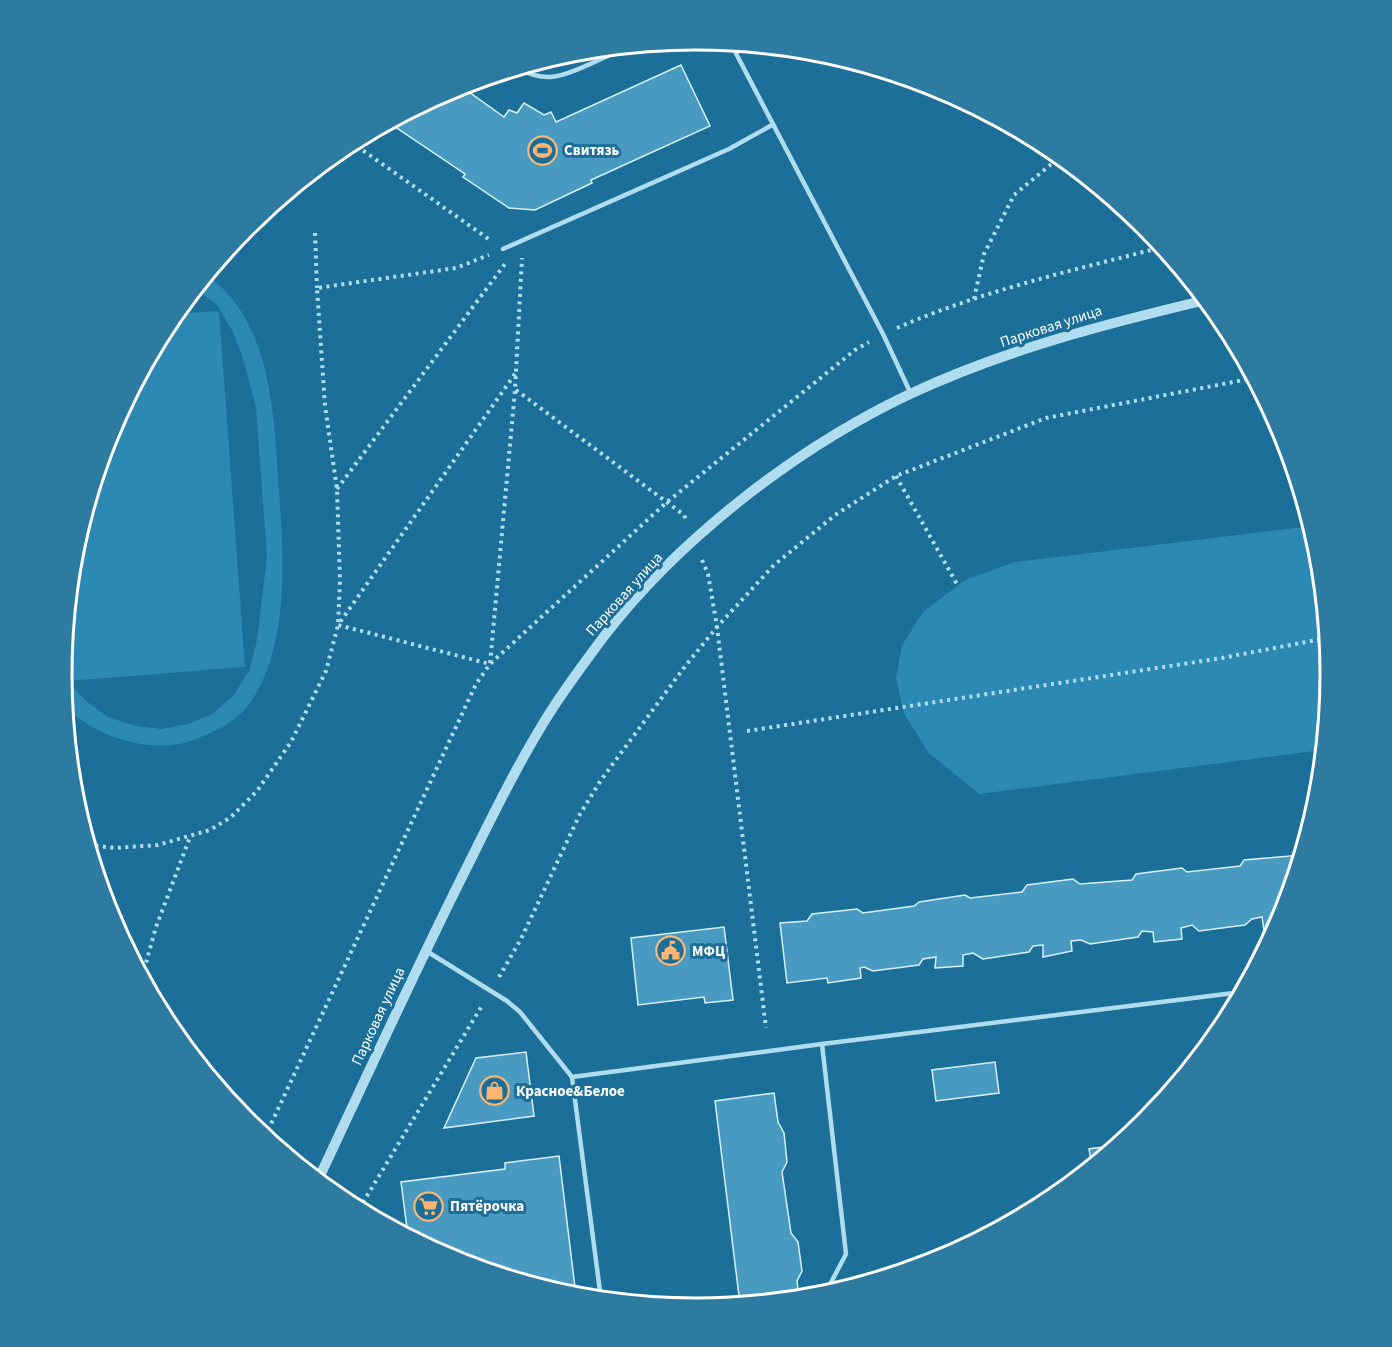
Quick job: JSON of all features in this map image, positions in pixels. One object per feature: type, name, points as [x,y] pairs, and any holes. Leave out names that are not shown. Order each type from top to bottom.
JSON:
[{"type":"street","name":"Парковая улица","points":[[321,1173],[425,950],[519,766],[546,719],[608,632],[694,540],[747,496],[797,459],[856,422],[910,393],[997,359],[1094,327],[1197,302]]},
{"type":"lane","points":[[734,51],[883,334],[910,393]]},
{"type":"lane","points":[[528,73],[551,78],[605,56]]},
{"type":"lane","points":[[503,249],[729,149],[772,125]]},
{"type":"lane","points":[[425,950],[491,990],[520,1012],[572,1077],[600,1290]]},
{"type":"lane","points":[[572,1077],[1231,993]]},
{"type":"lane","points":[[822,1044],[846,1254],[831,1283]]},
{"type":"path","points":[[360,148],[503,249]]},
{"type":"path","points":[[974,299],[984,254],[1014,195],[1053,162]]},
{"type":"path","points":[[96,846],[116,848],[158,845],[210,830],[231,817],[257,791],[291,742],[326,672],[338,625],[340,581],[337,489],[325,406],[315,233]]},
{"type":"path","points":[[338,625],[490,664],[515,390],[523,239]]},
{"type":"path","points":[[337,489],[523,239]]},
{"type":"path","points":[[317,288],[456,268],[503,249]]},
{"type":"path","points":[[338,625],[515,374]]},
{"type":"path","points":[[364,1201],[521,939],[580,814],[601,780],[686,665],[717,627],[774,566],[835,515],[896,476],[1046,418],[1246,380]]},
{"type":"path","points":[[515,390],[684,515],[708,574],[717,627],[766,1028]]},
{"type":"path","points":[[896,476],[958,586]]},
{"type":"path","points":[[747,731],[1221,658],[1319,639]]},
{"type":"path","points":[[145,966],[156,927],[190,837]]},
{"type":"shaded area","points":[[212,280],[228,294],[245,318],[257,344],[266,373],[275,433],[281,517],[281,603],[277,631],[271,659],[261,684],[247,707],[234,720],[194,740],[172,745],[149,745],[114,737],[80,720],[73,714],[72,687],[86,701],[108,717],[136,726],[162,729],[188,724],[212,714],[233,696],[249,671],[257,640],[267,557],[256,408],[245,365],[233,332],[217,305],[202,293]]},
{"type":"shaded area","points":[[219,311],[245,667],[72,681],[77,592],[93,512],[105,473],[136,398],[156,361],[187,313]]},
{"type":"shaded area","points":[[1302,527],[1315,592],[1319,633],[1319,714],[1315,751],[979,794],[929,753],[904,714],[896,678],[902,645],[923,612],[965,580],[1015,562]]},
{"type":"building","name":"Свитязь","points":[[681,65],[710,126],[591,180],[592,183],[535,210],[509,208],[463,177],[465,174],[395,127],[469,92],[504,117],[509,110],[517,113],[524,103],[544,115],[551,112],[556,122]]},
{"type":"building","points":[[1293,856],[1265,930],[1262,917],[1252,919],[1245,925],[1199,931],[1192,925],[1181,928],[1182,939],[1154,942],[1153,932],[1142,931],[1138,937],[1090,944],[1081,940],[1071,941],[1072,951],[1043,957],[1043,945],[1033,946],[1029,952],[983,959],[973,953],[963,955],[963,966],[935,968],[936,957],[923,959],[919,965],[873,971],[864,967],[860,968],[861,978],[828,983],[827,978],[787,983],[780,923],[807,921],[812,914],[857,909],[863,913],[914,906],[919,902],[965,895],[970,898],[1022,892],[1027,885],[1073,879],[1080,884],[1132,880],[1136,874],[1182,868],[1187,872],[1240,866],[1244,860]]},
{"type":"building","points":[[724,927],[733,1000],[705,1003],[704,997],[638,1005],[631,938]]},
{"type":"building","points":[[526,1052],[534,1116],[444,1128],[476,1058]]},
{"type":"building","points":[[995,1062],[999,1093],[936,1101],[932,1070]]},
{"type":"building","points":[[774,1093],[778,1122],[784,1133],[787,1162],[782,1172],[791,1233],[798,1242],[802,1271],[797,1281],[798,1289],[739,1296],[715,1101]]},
{"type":"building","points":[[1102,1147],[1090,1157],[1089,1149]]},
{"type":"building","points":[[559,1156],[575,1286],[495,1264],[457,1250],[407,1226],[401,1182],[505,1169],[505,1163]]},
{"type":"place","name":"Свитязь","points":[[543,150]]},
{"type":"place","name":"МФЦ","points":[[671,951]]},
{"type":"place","name":"Красное&Белое","points":[[495,1091]]},
{"type":"place","name":"Пятёрочка","points":[[429,1206]]}]
